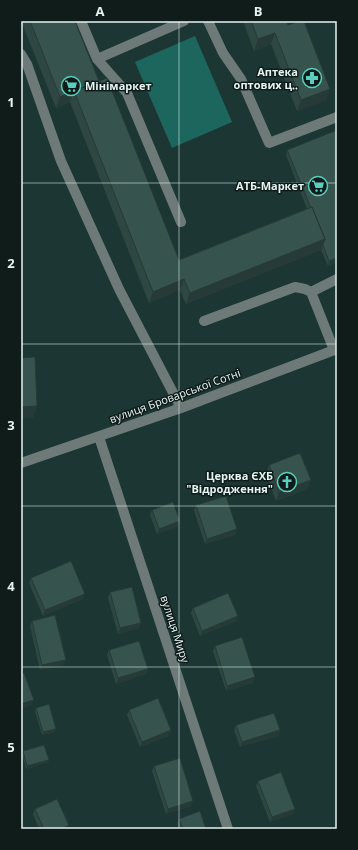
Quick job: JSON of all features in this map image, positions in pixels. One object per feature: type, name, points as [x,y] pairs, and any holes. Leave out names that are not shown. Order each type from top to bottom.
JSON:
[{"type":"street","points":[[81,21],[97,58],[127,93],[181,222]]},
{"type":"street","points":[[97,58],[184,21]]},
{"type":"street","points":[[208,21],[222,53],[241,79],[269,143],[337,117]]},
{"type":"street","points":[[21,54],[27,64],[61,161],[119,289],[181,408]]},
{"type":"street","points":[[310,292],[337,279]]},
{"type":"street","points":[[204,321],[295,287],[305,289],[310,292],[335,349]]},
{"type":"street","name":"вулиця Броварської Сотні","points":[[21,463],[181,408],[335,349]]},
{"type":"street","name":"вулиця Миру","points":[[99,437],[228,829]]},
{"type":"green space","points":[[195,36],[232,122],[172,148],[135,62]]},
{"type":"building","points":[[30,21],[75,21],[99,81],[60,97]]},
{"type":"building","points":[[251,21],[287,21],[288,25],[304,21],[330,89],[301,100],[275,33],[258,39]]},
{"type":"building","points":[[107,78],[179,260],[312,207],[325,239],[190,293],[184,279],[153,292],[74,91]]},
{"type":"building","name":"АТБ-Маркет","points":[[337,130],[337,258],[329,261],[323,245],[325,239],[287,150]]},
{"type":"building","points":[[35,357],[37,406],[21,407],[21,358]]},
{"type":"building","name":"Церква ЄХБ \"Відродження\"","points":[[300,453],[311,480],[279,492],[269,465]]},
{"type":"building","points":[[226,496],[237,529],[207,539],[196,505]]},
{"type":"building","points":[[173,502],[180,521],[159,529],[152,510]]},
{"type":"building","points":[[71,561],[85,594],[45,610],[31,578]]},
{"type":"building","points":[[132,587],[141,623],[120,628],[110,592]]},
{"type":"building","points":[[228,593],[238,616],[202,631],[193,608]]},
{"type":"building","points":[[55,615],[66,660],[42,665],[32,621]]},
{"type":"building","points":[[242,637],[255,677],[227,686],[215,646]]},
{"type":"building","points":[[139,641],[148,669],[118,678],[109,650]]},
{"type":"building","points":[[24,673],[34,700],[21,704],[21,674]]},
{"type":"building","points":[[158,698],[171,730],[142,742],[129,710]]},
{"type":"building","points":[[49,704],[56,729],[43,732],[36,708]]},
{"type":"building","points":[[274,713],[280,730],[242,742],[236,725]]},
{"type":"building","points":[[44,745],[49,760],[27,766],[23,751]]},
{"type":"building","points":[[180,758],[193,801],[168,809],[154,766]]},
{"type":"building","points":[[281,772],[295,809],[272,817],[258,781]]},
{"type":"building","points":[[57,799],[69,825],[61,829],[44,829],[35,809]]},
{"type":"building","points":[[200,811],[206,829],[183,829],[179,819]]},
{"type":"place","name":"Аптека оптових ц‥","points":[[312,78]]},
{"type":"place","name":"Мінімаркет","points":[[71,86]]},
{"type":"place","name":"АТБ-Маркет","points":[[318,186]]},
{"type":"place","name":"Церква ЄХБ \"Відродження\"","points":[[287,482]]}]
